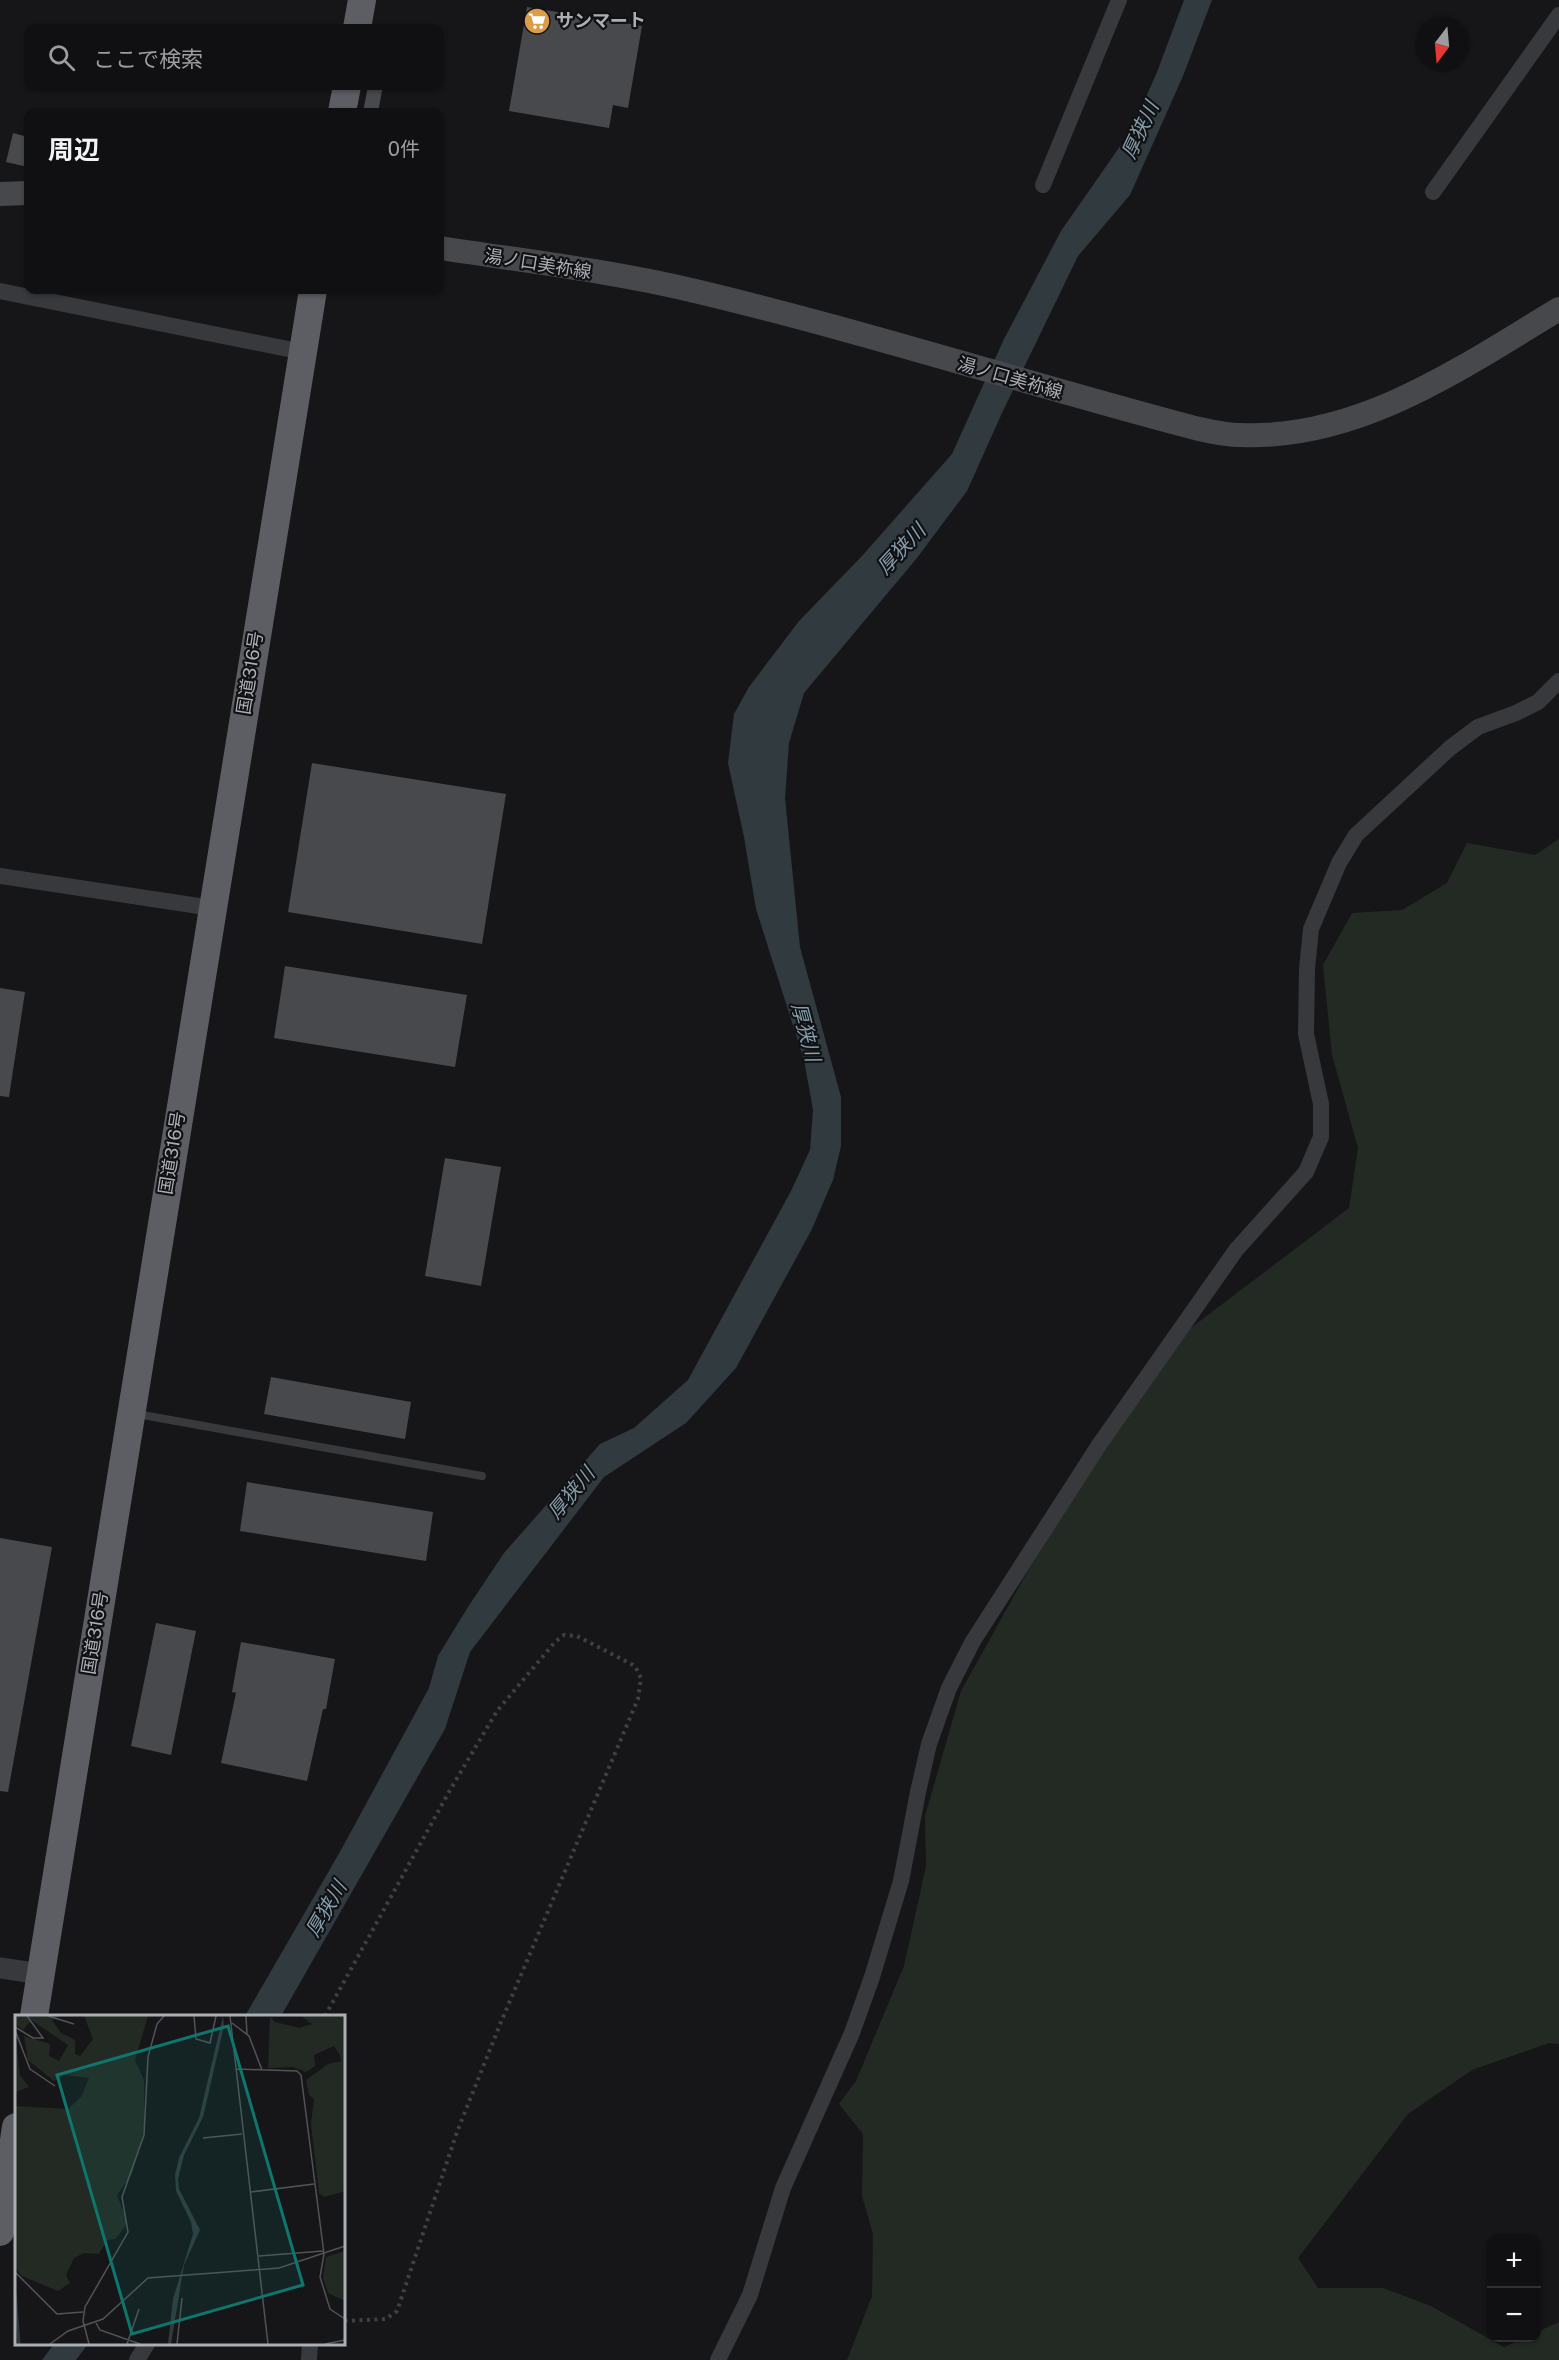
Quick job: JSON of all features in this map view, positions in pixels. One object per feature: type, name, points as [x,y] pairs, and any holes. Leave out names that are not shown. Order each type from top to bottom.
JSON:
[{"type":"highway","points":[[358,24],[362,0]]},
{"type":"highway","points":[[343,108],[346,90]]},
{"type":"highway","name":"国道316号","points":[[34,2015],[312,294]]},
{"type":"highway","points":[[0,2232],[15,2134]]},
{"type":"main road","points":[[0,194],[24,193]]},
{"type":"main road","name":"湯ノ口美祢線","points":[[444,249],[595,272],[693,291],[1194,429],[1239,435],[1286,434],[1332,426],[1406,398],[1559,309]]},
{"type":"street","points":[[1042,185],[1119,0]]},
{"type":"street","points":[[1434,192],[1559,15]]},
{"type":"street","points":[[0,291],[303,352]]},
{"type":"street","points":[[718,2360],[750,2295],[783,2188],[852,2033],[872,1977],[901,1881],[930,1744],[949,1688],[973,1641],[1099,1445],[1236,1250],[1306,1172],[1321,1137],[1321,1104],[1306,1034],[1307,969],[1311,929],[1340,863],[1356,835],[1450,748],[1478,727],[1538,702],[1559,681]]},
{"type":"street","points":[[0,876],[212,908]]},
{"type":"street","points":[[0,1968],[40,1974]]},
{"type":"street","points":[[137,2360],[146,2345]]},
{"type":"street","points":[[309,2360],[310,2345]]},
{"type":"lane","points":[[130,1413],[482,1476]]},
{"type":"path","points":[[326,2015],[497,1712],[555,1642],[564,1635],[577,1636],[635,1666],[641,1678],[638,1699],[461,2121],[397,2311],[386,2319],[345,2321]]},
{"type":"shaded area","points":[[1559,839],[1559,2044],[1549,2043],[1472,2070],[1408,2114],[1298,2258],[1318,2288],[1383,2288],[1431,2306],[1487,2337],[1487,2342],[1495,2342],[1504,2347],[1515,2342],[1541,2342],[1541,2330],[1559,2322],[1559,2360],[847,2360],[872,2296],[873,2234],[862,2196],[863,2134],[839,2104],[856,2081],[904,1966],[926,1866],[925,1816],[961,1691],[1029,1569],[1171,1343],[1349,1208],[1358,1148],[1332,1055],[1323,965],[1352,913],[1402,910],[1447,883],[1467,843],[1535,855]]},
{"type":"water","name":"厚狭川","points":[[1184,0],[1212,0],[1183,76],[1130,195],[1078,256],[967,491],[917,558],[804,693],[789,743],[785,798],[800,947],[841,1097],[841,1146],[833,1180],[811,1231],[736,1368],[686,1423],[604,1477],[470,1652],[445,1729],[282,2015],[246,2015],[341,1850],[429,1688],[438,1656],[468,1607],[504,1553],[600,1444],[634,1428],[688,1380],[791,1191],[810,1150],[813,1110],[804,1060],[756,909],[728,763],[734,714],[749,687],[799,621],[862,556],[952,454],[1004,339],[1061,231],[1132,129],[1157,72]]},
{"type":"water","points":[[53,2345],[87,2345],[76,2360],[42,2360]]},
{"type":"building","points":[[527,7],[642,26],[628,108],[613,105],[609,128],[509,111]]},
{"type":"building","points":[[367,90],[382,90],[379,108],[364,108]]},
{"type":"building","points":[[13,133],[24,136],[24,166],[6,162]]},
{"type":"building","points":[[312,763],[506,794],[482,944],[288,912]]},
{"type":"building","points":[[285,966],[467,995],[455,1067],[274,1038]]},
{"type":"building","points":[[0,988],[25,992],[9,1097],[0,1096]]},
{"type":"building","points":[[445,1158],[501,1167],[481,1286],[425,1276]]},
{"type":"building","points":[[271,1377],[411,1402],[405,1439],[264,1414]]},
{"type":"building","points":[[247,1482],[433,1512],[426,1561],[240,1531]]},
{"type":"building","points":[[0,1538],[52,1547],[8,1792],[0,1791]]},
{"type":"building","points":[[156,1623],[196,1631],[171,1755],[131,1746]]},
{"type":"building","points":[[241,1642],[335,1659],[326,1709],[323,1709],[307,1781],[221,1763],[236,1693],[232,1692]]},
{"type":"place","name":"サンマート","points":[[537,21]]}]
